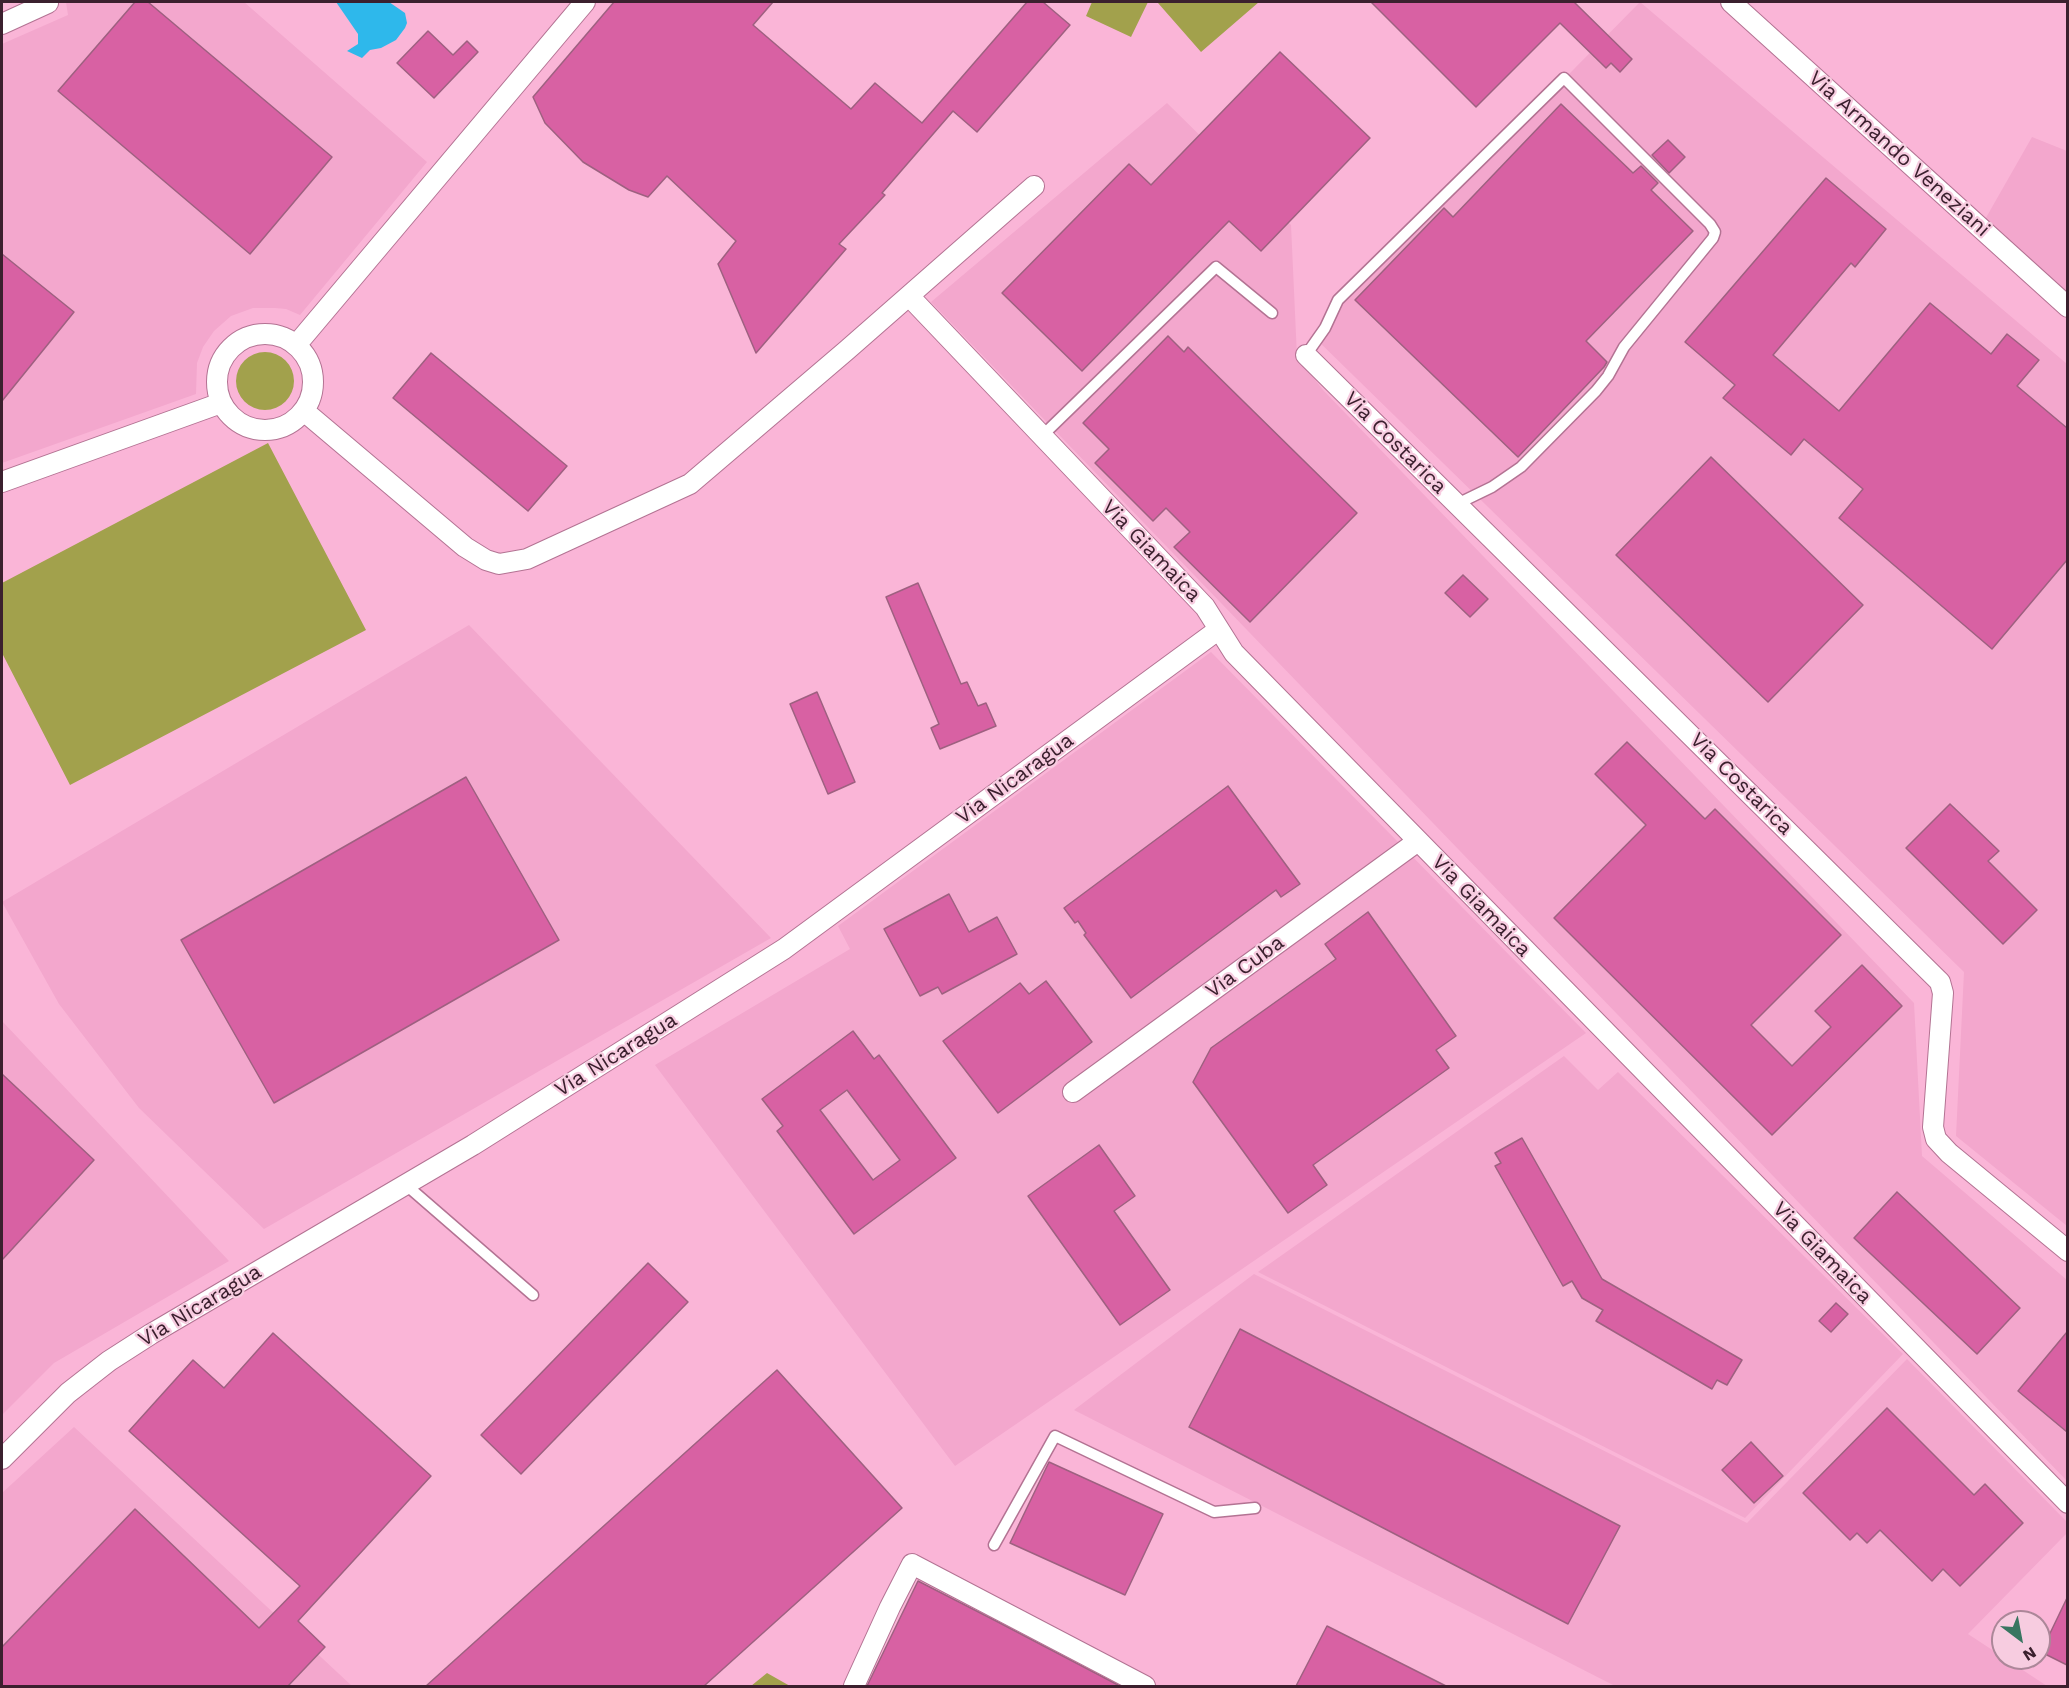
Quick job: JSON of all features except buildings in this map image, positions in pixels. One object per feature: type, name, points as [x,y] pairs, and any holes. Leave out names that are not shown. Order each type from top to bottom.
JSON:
[{"type":"street","points":[[297,344],[585,2]]},
{"type":"street","name":"Via Armando Veneziani","points":[[1731,2],[2067,307]]},
{"type":"street","points":[[2,24],[48,3]]},
{"type":"street","points":[[304,411],[465,546],[486,560],[499,564],[512,563],[542,553],[690,484],[1034,186]]},
{"type":"street","name":"Via Giamaica","points":[[909,296],[1205,607],[1234,653],[2067,1503]]},
{"type":"street","points":[[266,333],[283,336],[297,344],[305,353],[314,376],[314,388],[304,411],[292,422],[277,429],[260,430],[244,426],[231,416],[221,403],[217,387],[218,370],[224,355],[235,343],[250,335],[266,333]]},
{"type":"street","name":"Via Costarica","points":[[1306,355],[1940,981],[1942,993],[1933,1126],[1936,1139],[1949,1153],[2067,1251]]},
{"type":"street","points":[[2,482],[221,403]]},
{"type":"street","name":"Via Nicaragua","points":[[2,1459],[68,1393],[109,1361],[473,1145],[784,949],[1218,630]]},
{"type":"street","name":"Via Cuba","points":[[1073,1092],[1418,841]]},
{"type":"street","points":[[854,1686],[912,1564],[1145,1686]]},
{"type":"lane","points":[[1306,355],[1325,328],[1338,300],[1564,78],[1710,224],[1715,232],[1713,238],[1624,348],[1608,376],[1596,391],[1512,474],[1481,493],[1457,504]]},
{"type":"lane","points":[[1042,436],[1216,267],[1272,313]]},
{"type":"lane","points":[[405,1184],[533,1295]]},
{"type":"lane","points":[[994,1545],[1055,1436],[1214,1512],[1255,1508]]},
{"type":"shaded area","points":[[66,2],[244,2],[427,162],[300,315],[286,309],[253,308],[231,316],[214,331],[203,347],[197,363],[196,394],[2,463],[2,44],[68,15]]},
{"type":"shaded area","points":[[1092,2],[1148,2],[1131,37],[1086,16]]},
{"type":"shaded area","points":[[1159,2],[1259,2],[1201,52]]},
{"type":"shaded area","points":[[1640,2],[2067,364],[2067,1226],[1956,1136],[1964,972],[1312,335]]},
{"type":"shaded area","points":[[1167,103],[1291,225],[1297,357],[1323,390],[1914,1003],[1922,1156],[2067,1280],[2067,1481],[931,302]]},
{"type":"shaded area","points":[[2032,137],[2067,151],[2067,293],[1983,223]]},
{"type":"shaded area","points":[[265,352],[276,354],[286,360],[292,370],[294,381],[292,392],[286,402],[276,408],[265,410],[254,408],[244,402],[238,392],[236,381],[238,370],[244,360],[254,354]]},
{"type":"shaded area","points":[[268,443],[366,630],[70,785],[2,653],[2,583]]},
{"type":"shaded area","points":[[469,625],[771,938],[264,1229],[139,1108],[59,1004],[2,902]]},
{"type":"shaded area","points":[[1211,652],[1586,1033],[955,1466],[655,1065],[850,949],[838,926]]},
{"type":"shaded area","points":[[2,1021],[229,1261],[54,1363],[2,1415]]},
{"type":"shaded area","points":[[1564,1056],[1598,1090],[1618,1072],[1903,1354],[1745,1518],[1258,1272]]},
{"type":"shaded area","points":[[1254,1274],[1747,1523],[1907,1359],[2067,1522],[2067,1533],[1968,1634],[1991,1649],[1991,1670],[2023,1670],[2047,1686],[1615,1686],[1074,1410]]},
{"type":"shaded area","points":[[74,1427],[352,1686],[2,1686],[2,1493]]},
{"type":"shaded area","points":[[767,1673],[790,1686],[751,1686]]},
{"type":"water","points":[[336,2],[389,2],[405,13],[407,23],[396,40],[381,48],[370,50],[362,58],[347,51],[358,44],[358,34]]}]
